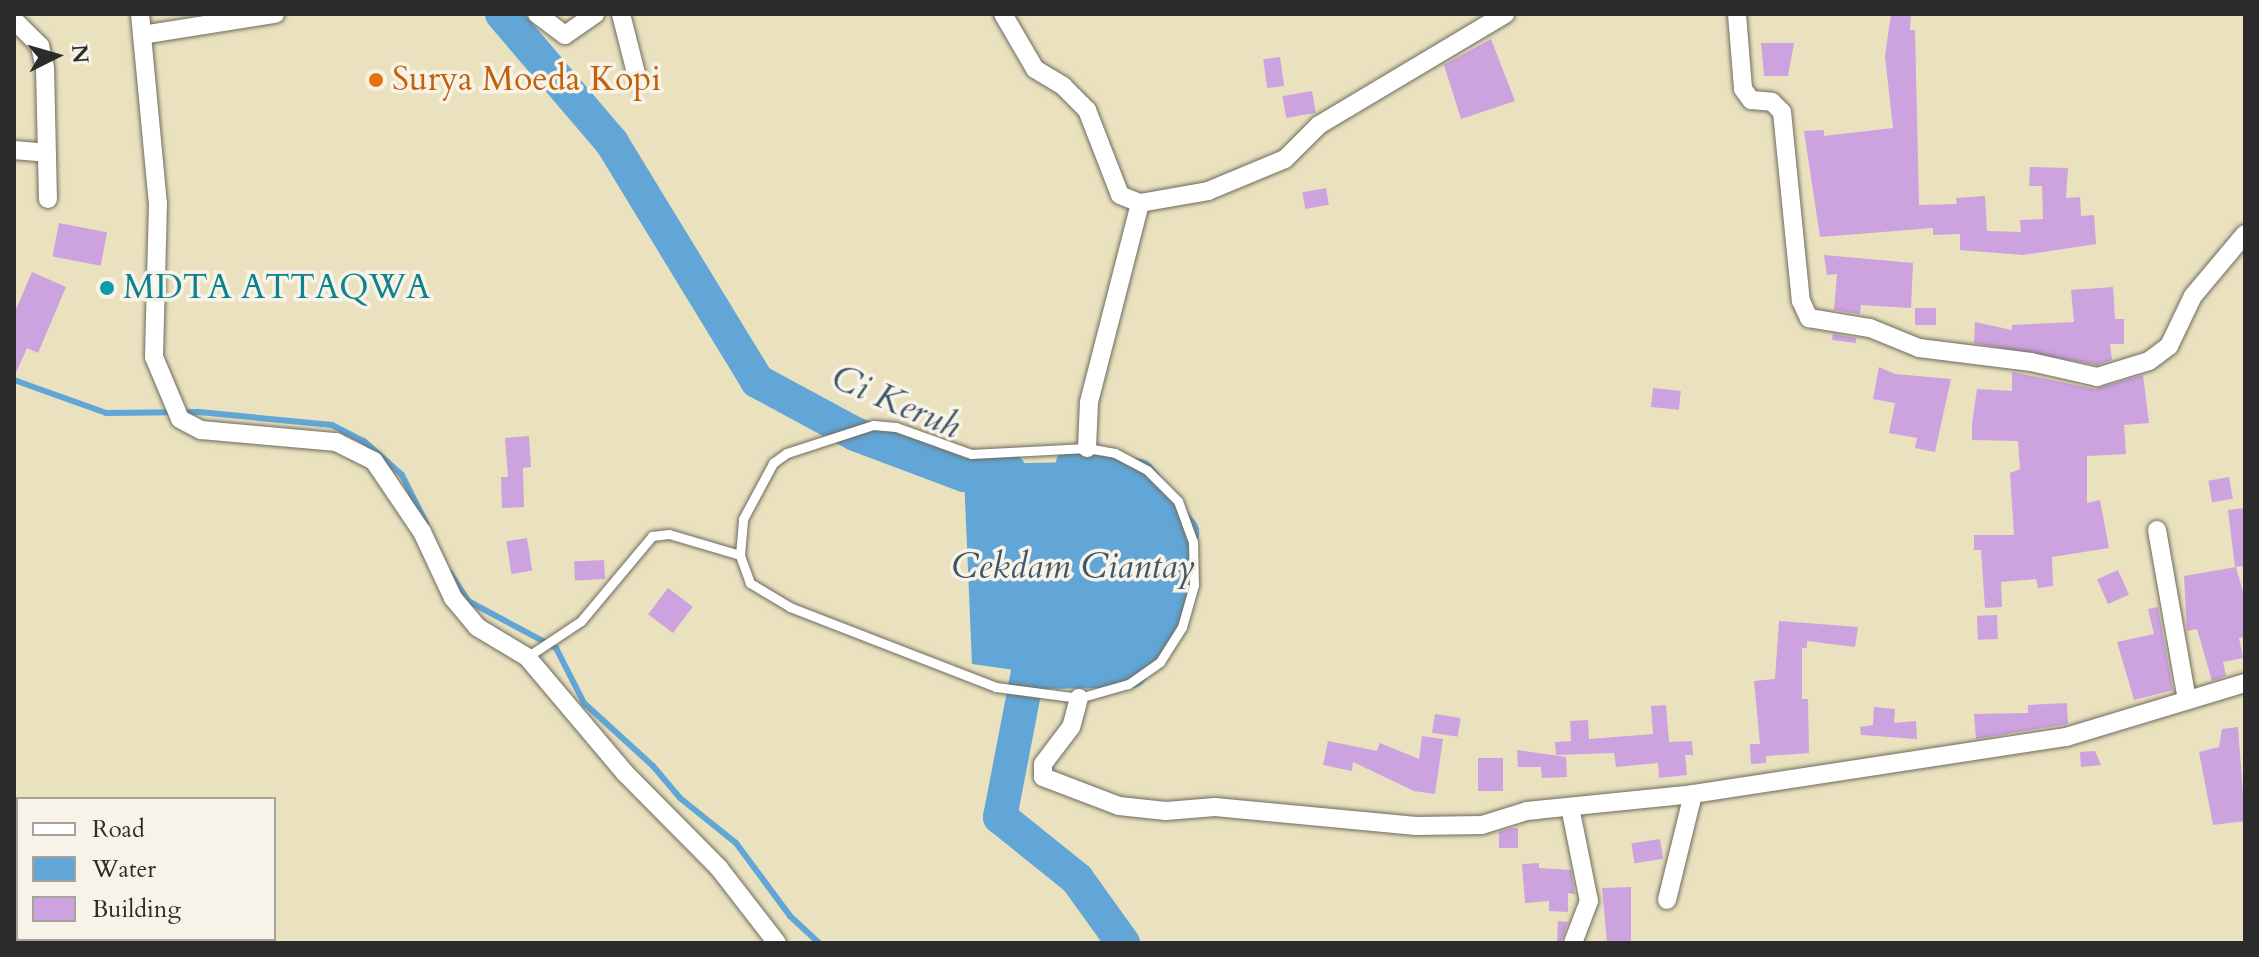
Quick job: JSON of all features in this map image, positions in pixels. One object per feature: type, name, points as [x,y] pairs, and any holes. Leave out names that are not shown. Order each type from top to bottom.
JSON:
[{"type":"street","points":[[140,14],[158,203],[154,357],[180,419],[201,430],[336,442],[374,461],[422,532],[453,598],[477,627],[531,654],[625,773],[719,868],[777,943]]},
{"type":"street","points":[[142,35],[275,14]]},
{"type":"street","points":[[537,14],[565,35],[595,14]]},
{"type":"street","points":[[621,14],[638,81]]},
{"type":"street","points":[[1003,14],[1035,69],[1063,86],[1087,110],[1120,195],[1140,203],[1208,191],[1285,159],[1319,125],[1505,14]]},
{"type":"street","points":[[1737,14],[1743,89],[1751,100],[1772,102],[1782,112],[1801,301],[1809,318],[1870,328],[1919,348],[2031,362],[2097,377],[2149,361],[2169,346],[2193,296],[2245,234]]},
{"type":"street","points":[[14,20],[40,46],[45,68],[48,199]]},
{"type":"street","points":[[14,150],[46,153]]},
{"type":"street","points":[[1087,448],[1089,402],[1140,203]]},
{"type":"street","points":[[2157,530],[2187,700]]},
{"type":"street","points":[[1070,698],[1071,727],[1043,764],[1043,777],[1119,806],[1166,811],[1215,807],[1416,826],[1482,825],[1527,811],[1693,794],[2066,737],[2245,683]]},
{"type":"street","points":[[1667,900],[1693,794]]},
{"type":"street","points":[[1570,807],[1589,901],[1573,943]]},
{"type":"lane","points":[[896,427],[971,454],[1087,448],[1115,453],[1147,470],[1178,501],[1193,542],[1194,585],[1182,627],[1160,662],[1128,684],[1070,698],[996,687],[790,607],[750,583],[740,555],[743,519],[773,463],[809,445],[861,428],[896,427]]},
{"type":"lane","points":[[531,654],[581,621],[652,536],[669,534],[740,555]]},
{"type":"water","name":"Cekdam Ciantay","points":[[1078,462],[1139,476],[1182,532],[1172,619],[1131,669],[1028,672],[972,664],[964,475],[987,464]]},
{"type":"building","points":[[1891,14],[1911,14],[1910,30],[1915,30],[1919,205],[1957,204],[1956,198],[1985,196],[1987,231],[2021,232],[2020,220],[2043,219],[2042,186],[2029,186],[2030,167],[2068,168],[2066,198],[2080,197],[2081,216],[2094,215],[2096,244],[2023,255],[1960,250],[1960,234],[1933,235],[1933,228],[1820,237],[1804,131],[1824,130],[1824,136],[1893,128],[1885,56]]},
{"type":"building","points":[[1491,39],[1515,101],[1461,119],[1444,65]]},
{"type":"building","points":[[1761,43],[1794,43],[1788,76],[1764,76]]},
{"type":"building","points":[[1280,57],[1284,86],[1267,88],[1263,59]]},
{"type":"building","points":[[1312,91],[1316,113],[1286,118],[1282,96]]},
{"type":"building","points":[[1326,188],[1329,205],[1305,209],[1302,192]]},
{"type":"building","points":[[59,223],[107,232],[101,266],[53,256]]},
{"type":"building","points":[[1824,255],[1913,263],[1911,308],[1861,305],[1860,314],[1834,310],[1837,274],[1827,275]]},
{"type":"building","points":[[32,272],[66,287],[38,353],[27,348],[14,377],[14,314]]},
{"type":"building","points":[[2113,287],[2115,319],[2124,319],[2124,344],[2110,344],[2112,360],[2097,365],[1974,343],[1975,322],[2012,330],[2012,325],[2074,322],[2071,290]]},
{"type":"building","points":[[1915,308],[1936,308],[1936,325],[1915,325]]},
{"type":"building","points":[[1833,334],[1856,338],[1856,343],[1832,340]]},
{"type":"building","points":[[1879,367],[1895,374],[1951,379],[1935,452],[1915,448],[1917,438],[1889,433],[1895,403],[1873,399]]},
{"type":"building","points":[[2012,372],[2095,389],[2143,375],[2149,423],[2124,425],[2126,454],[2087,456],[2087,503],[2100,500],[2109,548],[2052,557],[2053,586],[2038,588],[2036,579],[2001,582],[2002,607],[1985,608],[1981,550],[1974,550],[1974,535],[2014,535],[2010,473],[2020,469],[2018,441],[1972,440],[1972,424],[1977,389],[2012,391]]},
{"type":"building","points":[[1653,388],[1681,391],[1679,410],[1651,407]]},
{"type":"building","points":[[529,436],[531,467],[523,468],[524,507],[502,508],[501,477],[508,477],[505,438]]},
{"type":"building","points":[[2229,477],[2233,499],[2212,502],[2208,481]]},
{"type":"building","points":[[2245,508],[2245,566],[2235,567],[2228,510]]},
{"type":"building","points":[[527,538],[532,571],[511,574],[506,541]]},
{"type":"building","points":[[604,560],[605,579],[575,581],[574,562]]},
{"type":"building","points":[[2236,567],[2245,599],[2245,637],[2239,638],[2243,658],[2223,662],[2226,676],[2212,681],[2197,629],[2187,631],[2184,576]]},
{"type":"building","points":[[2118,570],[2129,595],[2108,604],[2097,579]]},
{"type":"building","points":[[668,588],[693,607],[673,633],[648,614]]},
{"type":"building","points":[[2158,607],[2173,690],[2134,700],[2117,642],[2154,634],[2148,609]]},
{"type":"building","points":[[1997,615],[1998,639],[1978,640],[1977,616]]},
{"type":"building","points":[[1779,621],[1858,627],[1855,647],[1807,641],[1807,648],[1802,648],[1802,699],[1808,699],[1809,753],[1766,756],[1766,763],[1751,764],[1750,744],[1760,744],[1754,681],[1775,679]]},
{"type":"building","points":[[2067,703],[2068,724],[1976,739],[1974,714],[2028,713],[2028,705]]},
{"type":"building","points":[[1666,705],[1669,742],[1692,741],[1693,755],[1685,755],[1687,775],[1659,778],[1658,763],[1616,767],[1614,753],[1556,755],[1555,742],[1571,741],[1570,721],[1588,720],[1589,739],[1653,734],[1651,706]]},
{"type":"building","points":[[1874,707],[1895,709],[1894,723],[1916,721],[1917,739],[1861,735],[1860,727],[1873,725]]},
{"type":"building","points":[[1435,714],[1461,718],[1458,737],[1432,733]]},
{"type":"building","points":[[2238,727],[2245,821],[2213,825],[2199,752],[2219,747],[2222,729]]},
{"type":"building","points":[[1422,736],[1443,739],[1435,794],[1414,791],[1353,762],[1352,771],[1323,765],[1328,741],[1377,751],[1380,743],[1419,759]]},
{"type":"building","points":[[1517,750],[1566,757],[1567,777],[1542,778],[1541,767],[1518,767]]},
{"type":"building","points":[[2095,751],[2101,765],[2081,767],[2080,752]]},
{"type":"building","points":[[1478,758],[1503,758],[1503,791],[1478,791]]},
{"type":"building","points":[[1518,828],[1518,848],[1499,848],[1499,832]]},
{"type":"building","points":[[1660,839],[1663,859],[1634,863],[1631,844]]},
{"type":"building","points":[[1539,863],[1539,868],[1571,870],[1575,894],[1568,893],[1568,912],[1549,911],[1549,901],[1525,903],[1522,864]]},
{"type":"building","points":[[1631,887],[1631,943],[1607,943],[1602,888]]},
{"type":"building","points":[[1558,921],[1568,922],[1561,942],[1557,941]]},
{"type":"waterway","name":"Ci Keruh","points":[[502,14],[612,143],[757,381],[855,434],[964,475],[1009,470]]},
{"type":"waterway","points":[[14,380],[106,413],[199,412],[332,425],[364,441],[402,475],[426,523]]},
{"type":"waterway","name":"Ci Keruh","points":[[1073,463],[1139,476],[1182,532],[1172,619],[1131,671],[1028,672],[1000,817],[1077,879],[1123,943]]},
{"type":"waterway","points":[[450,573],[468,601],[556,648],[584,703],[653,766],[680,798],[736,843],[790,916],[819,943]]},
{"type":"place","name":"Surya Moeda Kopi","points":[[376,80]]},
{"type":"place","name":"MDTA ATTAQWA","points":[[107,288]]}]
